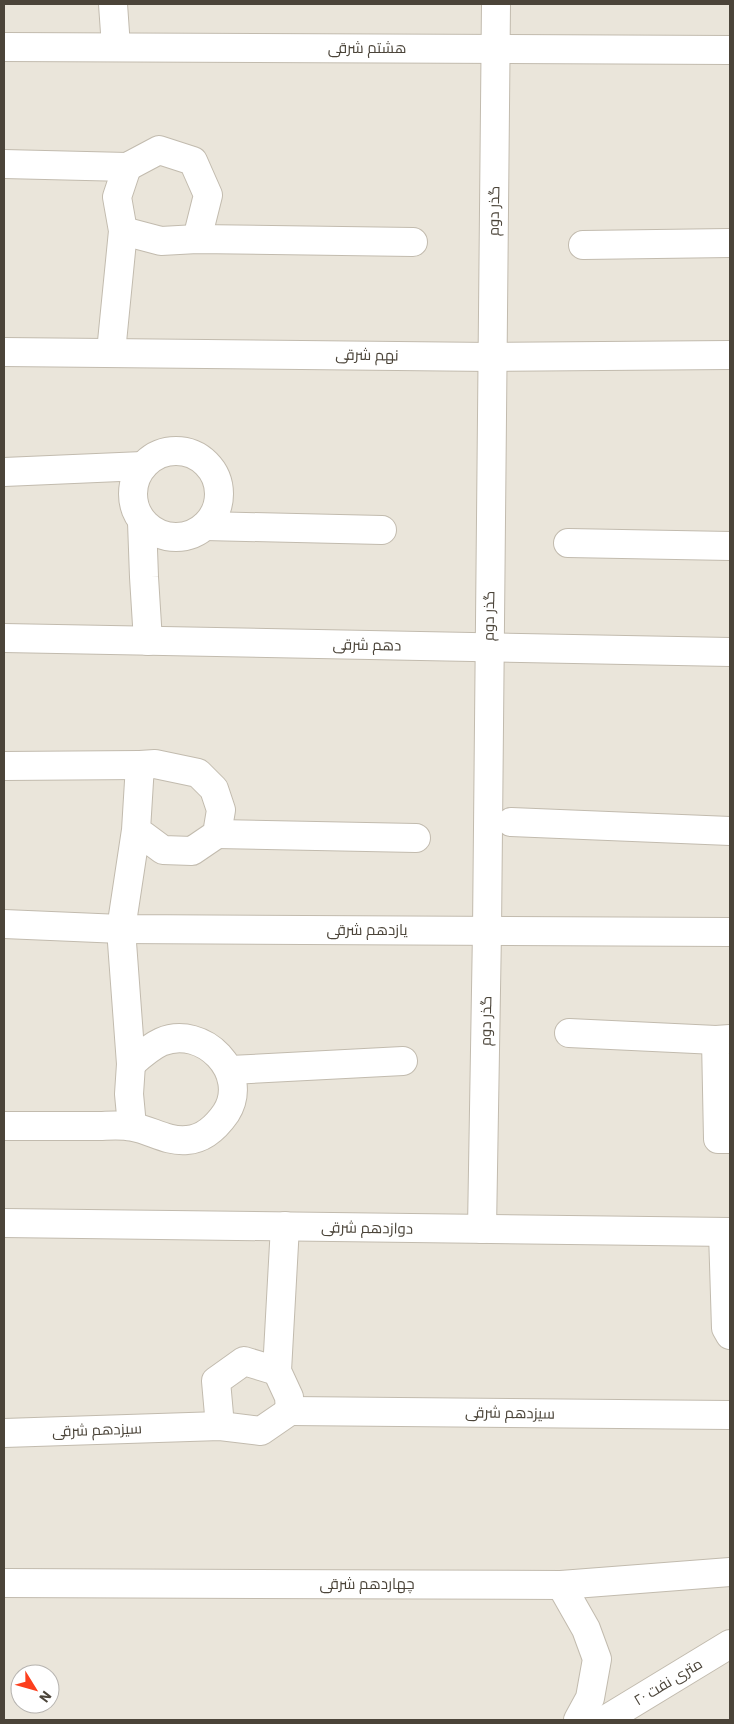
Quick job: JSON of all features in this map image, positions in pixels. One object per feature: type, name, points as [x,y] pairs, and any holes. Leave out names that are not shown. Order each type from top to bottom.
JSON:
[{"type":"street","points":[[113,4],[116,48]]},
{"type":"street","name":"گذر دوم","points":[[482,1229],[488,931],[496,4]]},
{"type":"street","name":"هشتم شرقی","points":[[4,47],[730,50]]},
{"type":"street","points":[[4,164],[127,167],[159,150],[194,161],[208,195],[196,239]]},
{"type":"street","points":[[111,352],[123,231],[117,197],[127,167]]},
{"type":"street","points":[[123,231],[161,241],[196,239],[413,242]]},
{"type":"street","points":[[583,245],[730,243]]},
{"type":"street","name":"نهم شرقی","points":[[4,352],[492,357],[730,355]]},
{"type":"street","points":[[167,452],[181,452],[194,455],[206,463],[214,474],[218,488],[218,502],[214,514],[205,526],[194,534],[173,537],[153,531],[142,522],[136,512],[133,494],[137,476],[143,466],[154,457],[167,452]]},
{"type":"street","points":[[4,472],[143,466]]},
{"type":"street","points":[[142,522],[148,641]]},
{"type":"street","points":[[205,526],[382,530]]},
{"type":"street","points":[[568,542],[730,546]]},
{"type":"street","name":"دهم شرقی","points":[[4,638],[730,652]]},
{"type":"street","points":[[4,766],[155,764],[198,773],[214,789],[220,810],[217,834]]},
{"type":"street","points":[[132,1126],[131,1064],[121,929],[136,830],[140,765]]},
{"type":"street","points":[[511,822],[730,831]]},
{"type":"street","points":[[136,830],[163,850],[192,851],[217,834],[416,838]]},
{"type":"street","name":"یازدهم شرقی","points":[[4,924],[121,929],[730,932]]},
{"type":"street","points":[[569,1033],[723,1040],[718,1138],[730,1138]]},
{"type":"street","points":[[4,1126],[132,1126],[171,1140],[188,1140],[204,1135],[218,1124],[228,1110],[232,1093],[230,1070],[211,1048],[196,1040],[179,1038],[162,1041],[131,1064]]},
{"type":"street","points":[[230,1070],[403,1061]]},
{"type":"street","name":"دوازدهم شرقی","points":[[4,1223],[727,1232]]},
{"type":"street","points":[[276,1371],[244,1361],[216,1381],[220,1426],[261,1431],[290,1411],[289,1396],[276,1371],[285,1226]]},
{"type":"street","points":[[727,1232],[726,1328],[730,1335]]},
{"type":"street","name":"سیزدهم شرقی","points":[[290,1411],[730,1415]]},
{"type":"street","name":"سیزدهم شرقی","points":[[4,1434],[220,1426]]},
{"type":"street","name":"چهاردهم شرقی","points":[[4,1583],[562,1584],[730,1572]]},
{"type":"street","points":[[562,1584],[586,1629],[597,1659],[590,1698],[578,1720]]},
{"type":"street","name":"۲۰ متری نفت","points":[[605,1720],[726,1652]]},
{"type":"shaded area","points":[[4,4],[730,4],[730,1720],[4,1720]]}]
